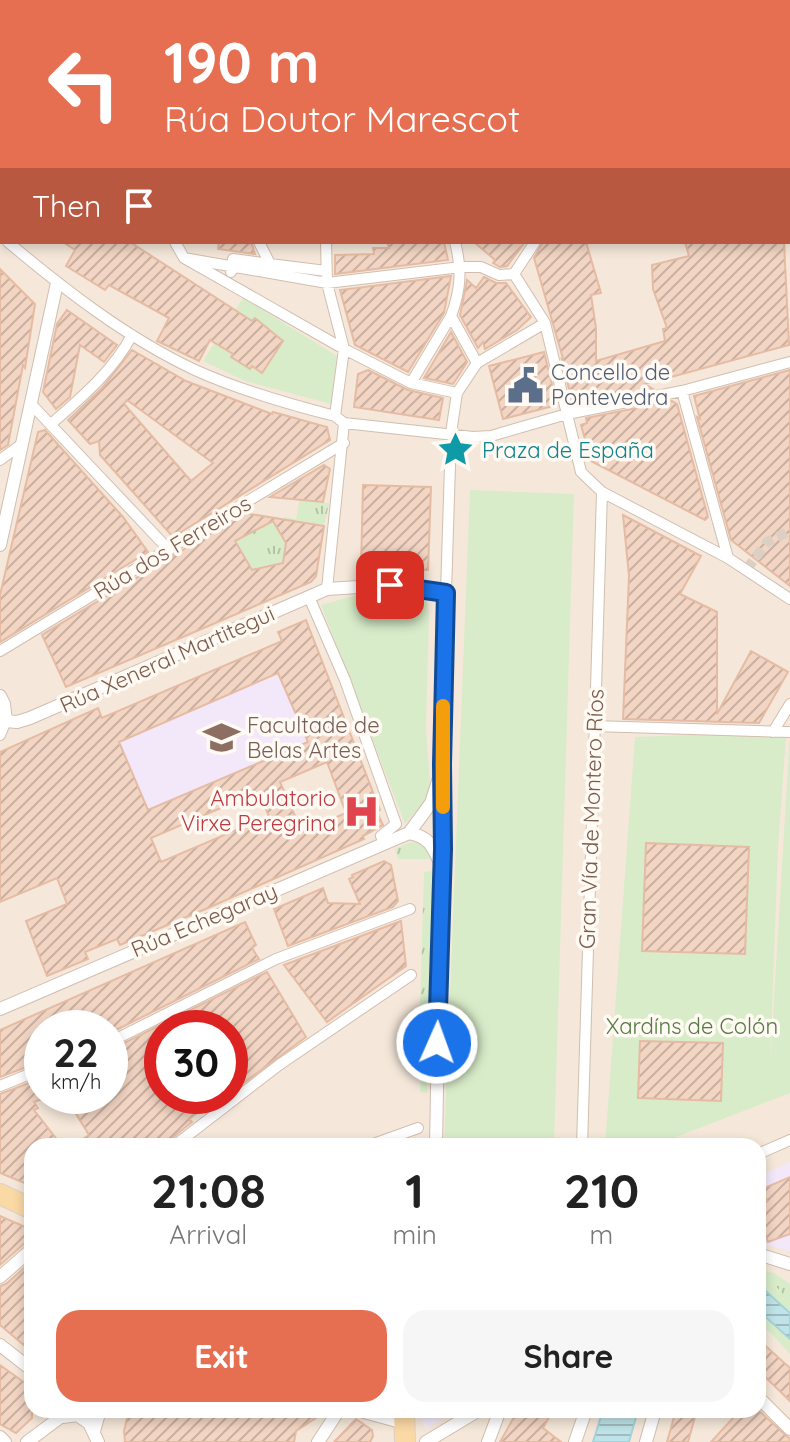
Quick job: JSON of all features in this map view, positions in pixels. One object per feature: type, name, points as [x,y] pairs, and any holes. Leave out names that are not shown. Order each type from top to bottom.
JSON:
[{"type":"main road","points":[[0,1194],[24,1205]]},
{"type":"street","points":[[10,244],[57,283],[132,335],[195,370],[340,420],[491,436],[567,414],[682,391],[790,362]]},
{"type":"street","points":[[176,244],[184,258],[344,349],[411,383],[457,393]]},
{"type":"street","points":[[260,244],[270,264]]},
{"type":"street","points":[[326,244],[327,283],[344,349],[340,420],[344,443],[327,589],[390,585],[446,593]]},
{"type":"street","points":[[411,383],[451,316],[459,295],[461,267],[455,244]]},
{"type":"street","points":[[514,274],[534,244]]},
{"type":"street","points":[[184,258],[327,283],[461,267],[481,267],[499,275],[514,274]]},
{"type":"street","points":[[229,283],[233,259],[326,271]]},
{"type":"street","points":[[514,274],[545,323],[581,472],[602,492],[728,558],[790,599]]},
{"type":"street","points":[[0,545],[57,283]]},
{"type":"street","points":[[451,316],[477,363]]},
{"type":"street","points":[[436,1138],[451,433],[457,393],[477,363],[545,323]]},
{"type":"street","points":[[51,424],[120,357],[132,335]]},
{"type":"street","points":[[682,391],[728,558]]},
{"type":"street","points":[[31,404],[169,550]]},
{"type":"street","name":"Rúa dos Ferreiros","points":[[0,651],[344,443]]},
{"type":"street","points":[[0,460],[22,444]]},
{"type":"street","name":"Gran Vía de Montero Ríos","points":[[582,1138],[602,492]]},
{"type":"street","name":"Rúa Xeneral Martitegui","points":[[6,721],[30,718],[327,589]]},
{"type":"street","points":[[309,597],[345,680],[396,824],[381,836],[385,844]]},
{"type":"street","points":[[0,696],[6,721],[0,735]]},
{"type":"street","points":[[773,732],[790,704]]},
{"type":"street","points":[[593,726],[790,732]]},
{"type":"street","points":[[441,865],[431,842],[422,835],[409,833],[431,803],[442,764]]},
{"type":"street","name":"Rúa Echegaray","points":[[0,1009],[409,833]]},
{"type":"street","points":[[128,1033],[276,959],[410,909]]},
{"type":"street","points":[[184,1138],[279,1065],[411,975]]},
{"type":"street","points":[[0,1086],[24,1076]]},
{"type":"street","points":[[390,1138],[418,1128]]},
{"type":"street","points":[[766,1150],[790,1140]]},
{"type":"street","points":[[0,1277],[24,1256]]},
{"type":"street","points":[[766,1256],[790,1264]]},
{"type":"street","points":[[0,1345],[24,1364]]},
{"type":"street","points":[[766,1405],[790,1429]]},
{"type":"street","points":[[27,1442],[61,1418]]},
{"type":"street","points":[[82,1418],[89,1423],[96,1437]]},
{"type":"street","points":[[318,1442],[334,1418]]},
{"type":"street","points":[[380,1418],[404,1425]]},
{"type":"street","points":[[426,1442],[466,1418]]},
{"type":"street","points":[[488,1442],[497,1418]]},
{"type":"street","points":[[575,1442],[583,1418]]},
{"type":"street","points":[[646,1442],[653,1418]]},
{"type":"street","points":[[0,1437],[5,1442]]},
{"type":"shaded area","points":[[0,244],[790,244],[790,1442],[0,1442]]},
{"type":"shaded area","name":"Facultade de Belas Artes","points":[[306,620],[360,758],[330,771],[326,763],[151,838],[102,718],[281,642],[278,632]]},
{"type":"shaded area","points":[[790,1162],[790,1251],[766,1245],[766,1173]]},
{"type":"shaded area","points":[[423,1418],[444,1418],[426,1428],[422,1423]]},
{"type":"green space","points":[[243,298],[337,356],[331,404],[245,381],[203,361]]},
{"type":"green space","points":[[470,490],[574,494],[554,1138],[444,1138]]},
{"type":"green space","points":[[301,491],[306,501],[329,503],[324,526],[283,563],[253,570],[234,539],[273,521],[277,527],[285,517],[296,519]]},
{"type":"green space","points":[[353,596],[414,597],[427,602],[426,727],[430,785],[424,802],[405,824],[321,605]]},
{"type":"green space","name":"Xardíns de Colón","points":[[773,732],[786,737],[778,848],[770,1065],[790,732],[790,1093],[674,1138],[606,1138],[635,737]]},
{"type":"green space","points":[[410,842],[422,844],[431,852],[432,859],[398,859],[395,849]]},
{"type":"green space","points":[[433,871],[429,1007],[420,1007],[424,872]]},
{"type":"green space","points":[[422,1022],[428,1022],[427,1093],[420,1092]]},
{"type":"green space","points":[[766,1272],[774,1273],[770,1280],[790,1302],[790,1354],[766,1330]]},
{"type":"green space","points":[[774,1273],[790,1284],[790,1302],[770,1280]]},
{"type":"water","points":[[766,1291],[790,1313],[790,1339],[766,1317]]},
{"type":"water","points":[[600,1418],[636,1418],[629,1442],[593,1442]]},
{"type":"building","points":[[66,244],[133,244],[252,321],[255,318],[283,341],[262,373],[231,357],[233,354],[210,340],[199,361],[157,341],[169,318],[109,285],[105,290],[66,266],[75,250]]},
{"type":"building","points":[[219,244],[252,244],[255,254],[218,249]]},
{"type":"building","points":[[388,244],[444,244],[448,260],[335,274],[335,255],[374,254],[373,248],[389,248]]},
{"type":"building","points":[[476,244],[524,244],[507,266],[500,267],[493,263],[495,260]]},
{"type":"building","points":[[542,244],[587,244],[601,293],[591,295],[596,328],[596,361],[665,341],[663,329],[667,328],[653,289],[652,265],[689,256],[686,244],[784,244],[789,345],[645,384],[653,389],[582,403],[581,399],[572,401],[534,258]]},
{"type":"building","points":[[0,269],[35,304],[8,445],[0,450]]},
{"type":"building","points":[[451,276],[444,313],[408,372],[355,345],[340,290]]},
{"type":"building","points":[[484,277],[496,283],[506,283],[531,317],[517,330],[485,349],[483,342],[478,348],[460,315],[467,280],[476,288]]},
{"type":"building","points":[[67,310],[117,345],[104,362],[80,345],[70,397],[56,409],[43,392],[57,324]]},
{"type":"building","points":[[451,332],[467,362],[453,384],[424,378]]},
{"type":"building","points":[[132,350],[186,381],[272,414],[327,427],[330,440],[173,537],[100,455],[99,441],[90,444],[68,420],[102,388]],"holes":[[[127,400],[213,463],[191,481],[124,404]]]},
{"type":"building","name":"Concello de Pontevedra","points":[[544,352],[557,405],[503,419],[489,366]]},
{"type":"building","points":[[368,370],[408,390],[443,398],[439,420],[354,407],[358,374]]},
{"type":"building","points":[[790,370],[790,586],[731,540],[694,396]]},
{"type":"building","points":[[672,401],[677,404],[708,517],[705,520],[591,461],[581,425],[587,423],[586,418]]},
{"type":"building","points":[[45,430],[123,517],[148,552],[0,642],[0,595],[38,432]]},
{"type":"building","points":[[324,465],[330,469],[323,502],[270,497]]},
{"type":"building","points":[[363,485],[431,487],[428,570],[361,568]]},
{"type":"building","points":[[244,513],[324,526],[316,576],[311,582],[66,687],[42,635]],"holes":[[[273,521],[286,543],[283,563],[252,570],[235,541]]]},
{"type":"building","points":[[623,515],[701,556],[680,594],[717,612],[717,714],[751,651],[788,672],[759,723],[623,719],[629,576]]},
{"type":"building","points":[[306,620],[380,810],[377,812],[383,825],[363,836],[364,839],[208,908],[120,945],[117,939],[85,952],[88,959],[47,976],[26,921],[67,904],[57,878],[0,902],[0,752],[98,708],[102,718],[282,641],[278,632]],"holes":[[[278,673],[308,742],[148,810],[119,742]],[[327,762],[346,813],[302,832],[280,782]],[[258,792],[269,816],[161,862],[151,838]]]},
{"type":"building","points":[[646,843],[749,847],[745,954],[642,951]]},
{"type":"building","points":[[384,861],[391,865],[398,901],[393,907],[288,946],[274,909],[323,888],[328,903],[360,904],[349,879]]},
{"type":"building","points":[[401,921],[406,966],[327,1022],[284,965]]},
{"type":"building","points":[[245,922],[256,945],[252,948],[259,959],[156,1010],[144,1010],[144,1016],[128,1024],[128,1010],[45,1010]]},
{"type":"building","points":[[267,972],[306,1037],[248,1080],[248,1010],[191,1010]]},
{"type":"building","points":[[24,1019],[24,1068],[0,1077],[0,1030]]},
{"type":"building","points":[[144,1033],[144,1114],[196,1114],[189,1119],[192,1122],[172,1138],[84,1138],[89,1135],[76,1114],[128,1114],[128,1041]]},
{"type":"building","points":[[640,1041],[723,1043],[721,1101],[638,1098]]},
{"type":"building","points":[[24,1085],[24,1114],[37,1114],[56,1138],[24,1138],[24,1183],[0,1173],[0,1094]]},
{"type":"building","points":[[790,1177],[790,1234],[768,1242],[766,1237],[766,1187]]},
{"type":"building","points":[[0,1216],[24,1226],[24,1244],[0,1265]]},
{"type":"building","points":[[24,1268],[24,1345],[0,1325],[0,1286]]},
{"type":"building","points":[[766,1346],[790,1368],[790,1401],[766,1378]]},
{"type":"building","points":[[0,1365],[24,1382],[24,1418],[32,1418],[16,1433],[0,1424]]},
{"type":"building","points":[[766,1417],[790,1439],[790,1442],[711,1442],[733,1418]]},
{"type":"building","points":[[127,1418],[316,1418],[296,1431],[294,1442],[125,1442]]},
{"type":"building","points":[[514,1418],[549,1418],[543,1428],[561,1442],[500,1442]]},
{"type":"building","points":[[674,1418],[695,1418],[688,1442],[667,1442]]},
{"type":"building","points":[[356,1419],[372,1430],[370,1442],[334,1442]]},
{"type":"tunnel","points":[[747,569],[767,542],[790,531]]},
{"type":"slow traffic","points":[[443,706],[443,807]]},
{"type":"place","name":"Concello de Pontevedra","points":[[525,385]]},
{"type":"place","name":"Praza de España","points":[[456,450]]},
{"type":"place","name":"Facultade de Belas Artes","points":[[221,738]]},
{"type":"place","name":"Ambulatorio Virxe Peregrina","points":[[362,811]]},
{"type":"route","points":[[390,585],[446,593],[437,1043]]}]
